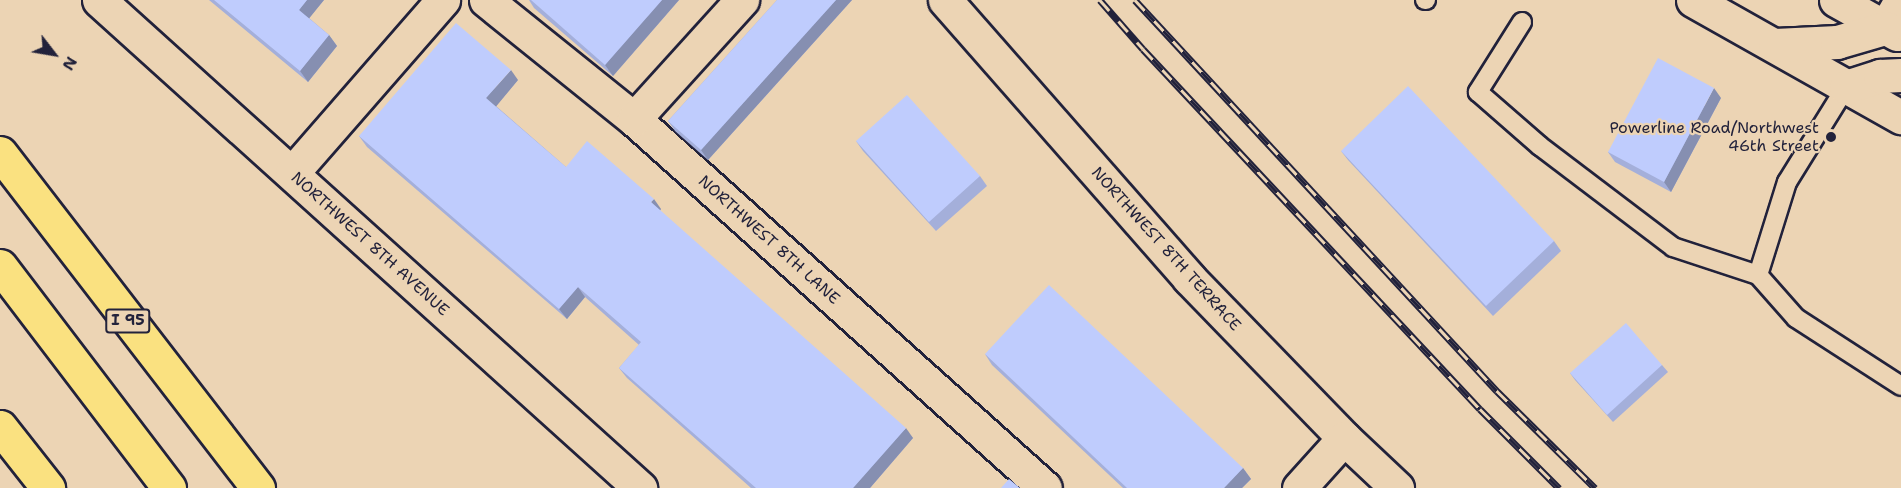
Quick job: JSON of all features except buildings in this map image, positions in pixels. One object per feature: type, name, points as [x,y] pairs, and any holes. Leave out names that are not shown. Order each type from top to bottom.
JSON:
[{"type":"highway","name":"I 95","points":[[0,153],[258,488]]},
{"type":"highway","points":[[0,266],[169,488]]},
{"type":"highway","points":[[0,427],[48,488]]},
{"type":"street","points":[[292,173],[443,0]]},
{"type":"street","name":"NORTHWEST 8TH LANE","points":[[486,0],[634,119],[1045,488]]},
{"type":"street","points":[[634,119],[742,0]]},
{"type":"street","name":"NORTHWEST 8TH TERRACE","points":[[945,0],[1189,278],[1344,438],[1397,488]]},
{"type":"street","points":[[1693,0],[1901,117]]},
{"type":"street","points":[[1836,0],[1893,32]]},
{"type":"street","points":[[1893,32],[1901,0]]},
{"type":"street","name":"NORTHWEST 8TH AVENUE","points":[[105,2],[640,488]]},
{"type":"street","points":[[1773,45],[1837,42],[1893,32]]},
{"type":"street","points":[[1846,87],[1880,76],[1901,75]]},
{"type":"street","points":[[1299,488],[1344,438]]},
{"type":"lane","points":[[1522,22],[1478,92],[1540,146],[1673,247],[1758,275],[1796,318],[1901,386]]},
{"type":"lane","points":[[1758,275],[1787,182],[1846,87]]},
{"type":"railway","points":[[1100,0],[1143,49],[1480,409],[1559,488]]},
{"type":"railway","points":[[1135,0],[1497,391],[1595,488]]},
{"type":"place","name":"Powerline Road/Northwest 46th Street","points":[[1831,137]]}]
